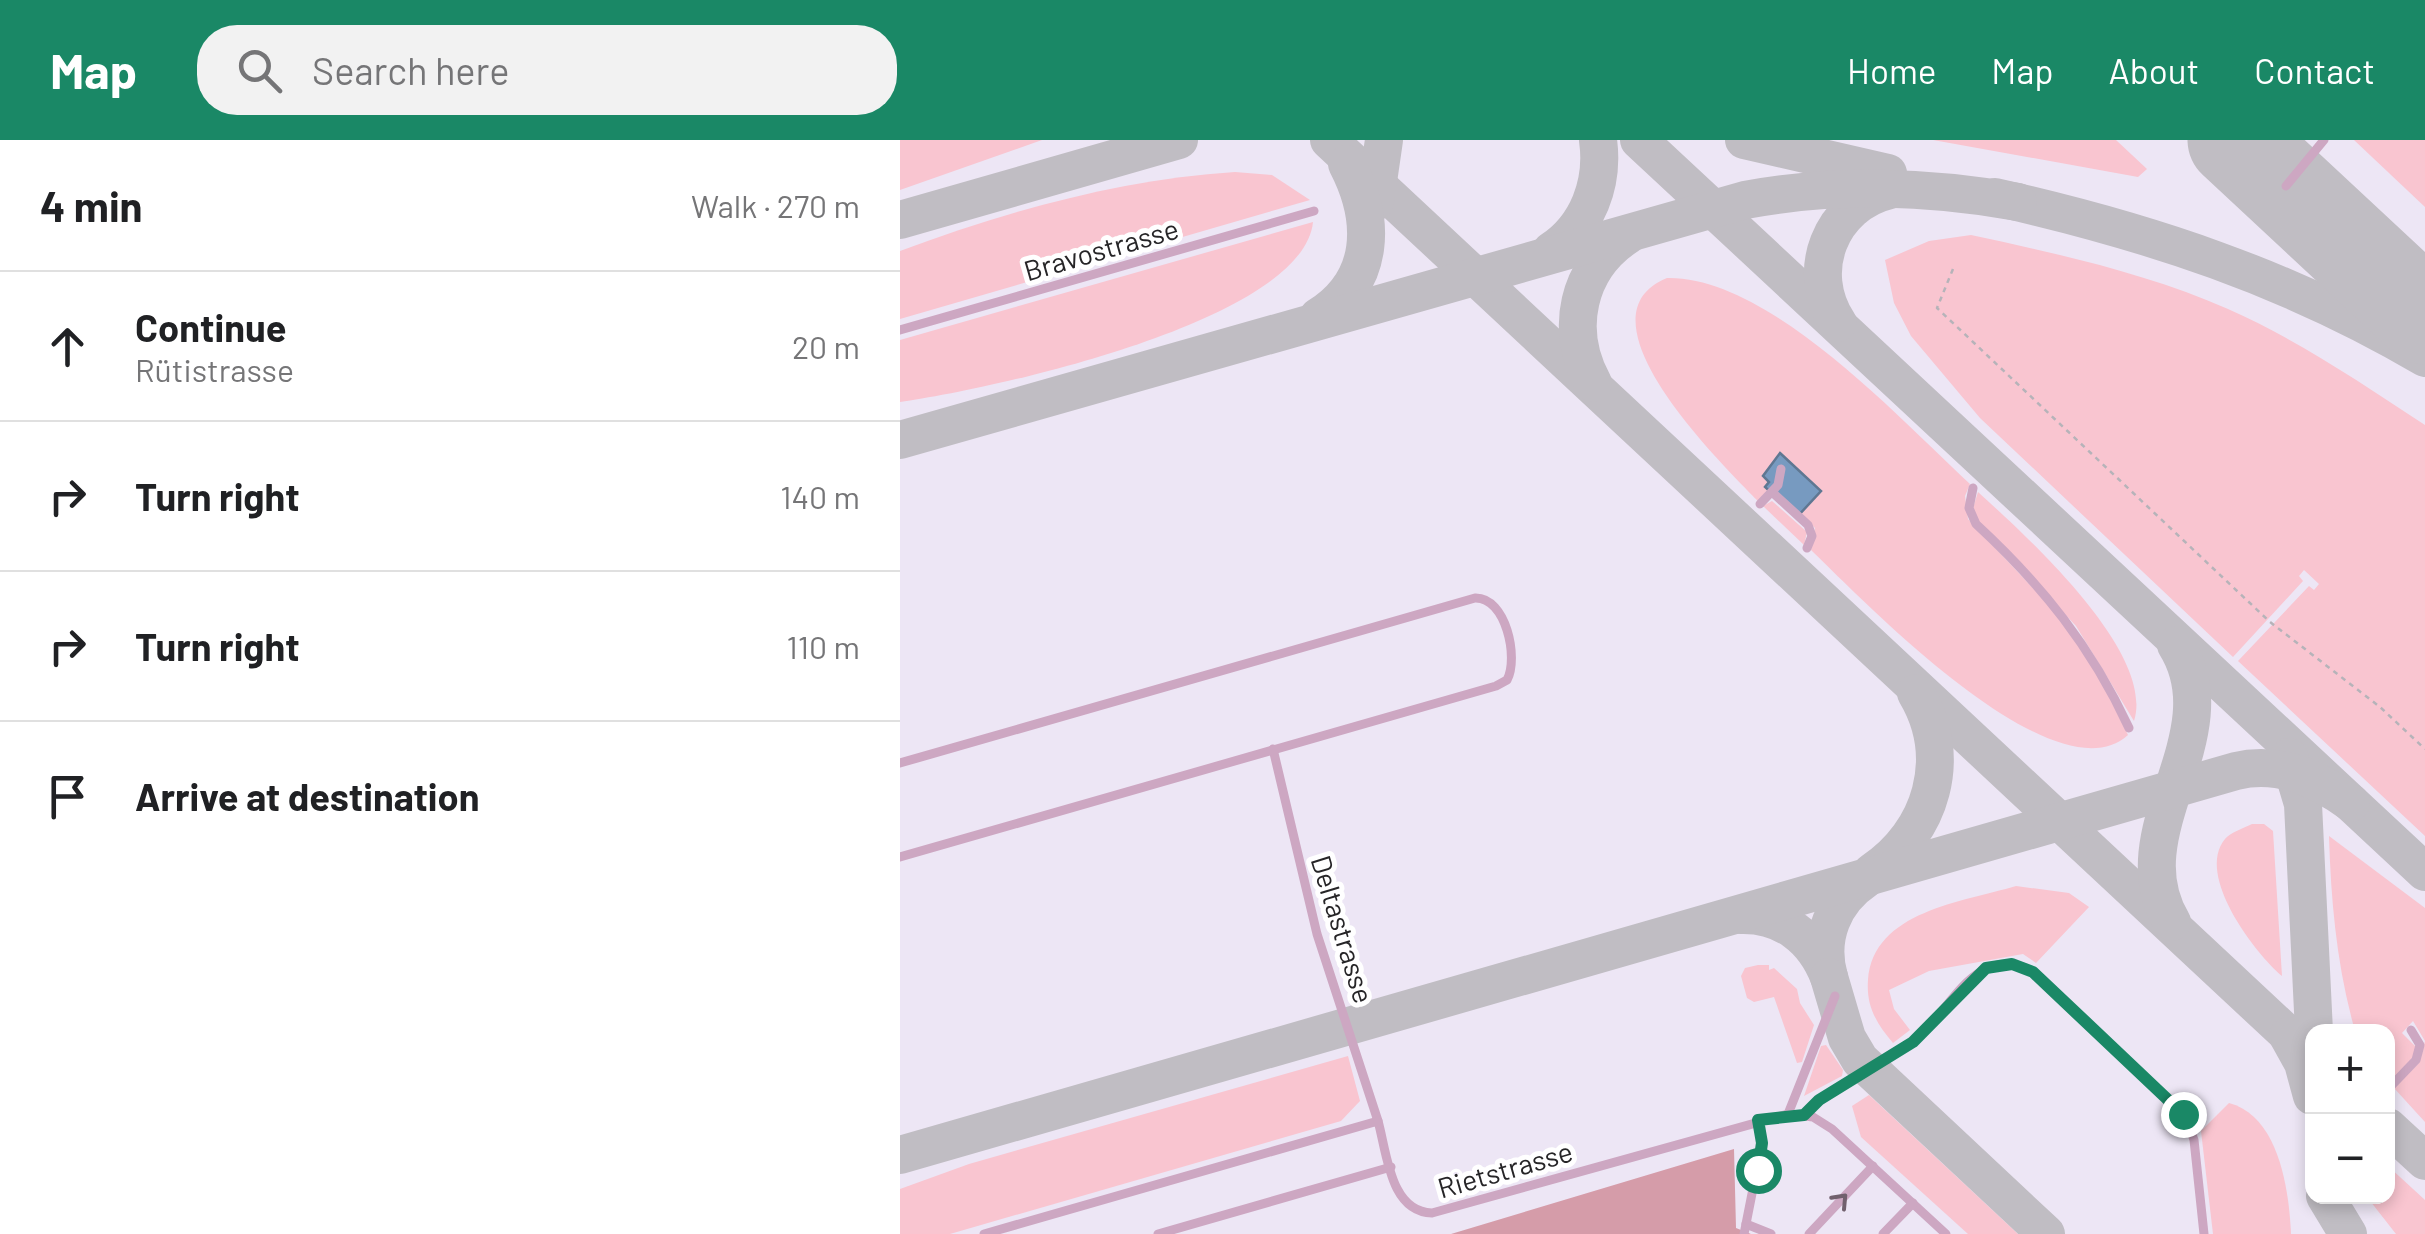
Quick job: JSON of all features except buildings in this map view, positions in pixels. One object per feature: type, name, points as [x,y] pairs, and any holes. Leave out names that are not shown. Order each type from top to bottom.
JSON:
[{"type":"lane","points":[[2286,186],[2324,140]]},
{"type":"lane","name":"Bravostrasse","points":[[900,330],[1314,211]]},
{"type":"lane","points":[[1760,504],[1772,492],[1782,469]]},
{"type":"lane","points":[[1973,488],[1969,508],[1976,524],[2072,624],[2092,654],[2128,728]]},
{"type":"lane","points":[[1772,492],[1808,525],[1812,536],[1807,548]]},
{"type":"lane","points":[[900,763],[1470,599],[1488,599],[1497,607],[1513,658],[1508,680],[900,857]]},
{"type":"lane","name":"Deltastrasse","points":[[1273,749],[1316,934],[1378,1121]]},
{"type":"lane","points":[[1804,1115],[1819,1100],[1913,1042],[1980,972],[2004,964],[2026,967],[2186,1118],[2194,1140],[2204,1234]]},
{"type":"lane","points":[[1788,1114],[1835,996]]},
{"type":"lane","points":[[2395,1082],[2416,1060],[2420,1045],[2412,1030]]},
{"type":"lane","name":"Rietstrasse","points":[[1378,1121],[1407,1206],[1432,1214],[1758,1120],[1804,1115],[1832,1129],[1946,1234]]},
{"type":"lane","points":[[1758,1120],[1762,1143],[1745,1229],[1771,1234]]},
{"type":"lane","points":[[984,1234],[1378,1121]]},
{"type":"lane","points":[[1809,1234],[1873,1166]]},
{"type":"lane","points":[[1158,1234],[1391,1168]]},
{"type":"lane","points":[[1883,1234],[1913,1203]]},
{"type":"lane","points":[[1026,1222],[1030,1234]]},
{"type":"path","points":[[1952,269],[1938,308],[2270,622],[2380,706],[2425,749]]},
{"type":"shaded area","points":[[900,140],[2425,140],[2425,1234],[900,1234]]},
{"type":"shaded area","points":[[900,140],[1042,140],[900,190]]},
{"type":"shaded area","points":[[1933,140],[2116,140],[2147,169],[2138,177]]},
{"type":"shaded area","points":[[2354,140],[2425,140],[2425,207]]},
{"type":"shaded area","points":[[1235,172],[1272,175],[1310,200],[900,319],[900,251],[1065,199],[1150,182]]},
{"type":"shaded area","points":[[1313,222],[1296,258],[1256,291],[1201,320],[1066,366],[900,402],[900,340]]},
{"type":"shaded area","points":[[1971,235],[2069,257],[2197,296],[2304,348],[2425,425],[2425,836],[2238,661],[2309,586],[2314,590],[2319,584],[2304,570],[2299,576],[2303,581],[2233,657],[1980,418],[1911,336],[1894,303],[1885,260],[1929,241]]},
{"type":"shaded area","points":[[1667,278],[1706,284],[1747,300],[1789,325],[1870,389],[1970,484],[1965,496],[1968,519],[2062,619],[2102,680],[2128,735],[2096,748],[2055,741],[2009,719],[1915,648],[1811,550],[1815,528],[1783,497],[1774,482],[1758,501],[1688,424],[1644,356],[1636,324],[1642,297]]},
{"type":"shaded area","points":[[1978,492],[2082,596],[2106,629],[2125,662],[2136,693],[2134,721],[2076,626],[1976,519],[1973,508]]},
{"type":"shaded area","points":[[1772,501],[1807,532],[1804,545],[1763,506]]},
{"type":"shaded area","points":[[2252,824],[2264,824],[2273,831],[2282,976],[2244,932],[2217,872],[2218,854],[2225,839]]},
{"type":"shaded area","points":[[2329,836],[2425,908],[2425,1041],[2413,1021],[2402,1033],[2415,1046],[2415,1055],[2395,1077],[2395,1024],[2353,1024],[2331,886]]},
{"type":"shaded area","points":[[2016,886],[2069,893],[2089,907],[2036,963],[2023,954],[1929,971],[1889,990],[1894,1009],[1910,1030],[1893,1043],[1874,1015],[1868,990],[1874,957],[1886,938],[1924,913]]},
{"type":"shaded area","points":[[1745,968],[1774,968],[1797,989],[1800,1003],[1814,1025],[1802,1062],[1797,1063],[1774,997],[1754,1002],[1747,998],[1741,976]]},
{"type":"shaded area","points":[[2425,1041],[2425,1122],[2395,1089],[2419,1063]]},
{"type":"shaded area","points":[[1826,1045],[1843,1070],[1842,1076],[1804,1096],[1821,1046]]},
{"type":"shaded area","points":[[1348,1056],[1360,1101],[1341,1121],[950,1234],[900,1234],[900,1189],[969,1164]]},
{"type":"shaded area","points":[[1869,1095],[2018,1234],[1968,1234],[1861,1137],[1852,1106]]},
{"type":"shaded area","points":[[2229,1103],[2260,1123],[2270,1139],[2284,1177],[2291,1234],[2213,1234],[2201,1131]]},
{"type":"shaded area","points":[[1734,1149],[1736,1228],[1751,1234],[1451,1234]]},
{"type":"shaded area","points":[[2395,1172],[2425,1200],[2425,1234],[2396,1234],[2372,1204],[2395,1204]]},
{"type":"water","points":[[1780,453],[1821,491],[1797,517],[1765,487],[1769,482],[1763,476]]},
{"type":"taxiway","points":[[900,220],[1179,140]]},
{"type":"taxiway","points":[[1329,140],[2305,1050]]},
{"type":"taxiway","points":[[1375,202],[1384,140]]},
{"type":"taxiway","points":[[1551,251],[1575,230],[1591,203],[1598,172],[1598,140]]},
{"type":"taxiway","points":[[1639,140],[2425,872]]},
{"type":"taxiway","points":[[1744,140],[1888,173]]},
{"type":"taxiway","points":[[1318,317],[1351,286],[1365,248],[1363,206],[1347,164]]},
{"type":"taxiway","points":[[900,440],[1745,200],[1814,191],[1882,189],[2018,202]]},
{"type":"taxiway","points":[[1838,323],[1823,283],[1829,243],[1852,210],[1890,190]]},
{"type":"taxiway","points":[[1995,197],[2107,225],[2216,260],[2322,304],[2425,358]]},
{"type":"taxiway","points":[[1593,383],[1579,342],[1580,302],[1597,265],[1628,235]]},
{"type":"taxiway","points":[[2172,922],[2159,888],[2157,853],[2192,714],[2190,680],[2176,645]]},
{"type":"taxiway","points":[[1872,872],[1910,836],[1931,792],[1934,742],[1916,693]]},
{"type":"taxiway","points":[[2289,757],[2303,804],[2314,1024]]},
{"type":"taxiway","points":[[900,1155],[2236,771],[2267,768],[2297,774],[2351,803]]},
{"type":"taxiway","points":[[1741,915],[1770,919],[1795,931],[1815,951],[1829,977],[1826,948],[1831,922],[1845,898],[1866,879]]},
{"type":"taxiway","points":[[1829,977],[1847,1038],[1860,1060],[2046,1234]]},
{"type":"taxiway","points":[[2288,1036],[2305,1070]]},
{"type":"taxiway","points":[[2395,1133],[2425,1161]]},
{"type":"taxiway","points":[[2330,1204],[2348,1234]]},
{"type":"runway","points":[[2235,140],[2425,317]]},
{"type":"route","points":[[1758,1170],[1762,1143],[1758,1120],[1804,1115],[1819,1100],[1913,1042],[1980,972],[2004,964],[2020,965],[2033,972],[2183,1114]]}]
